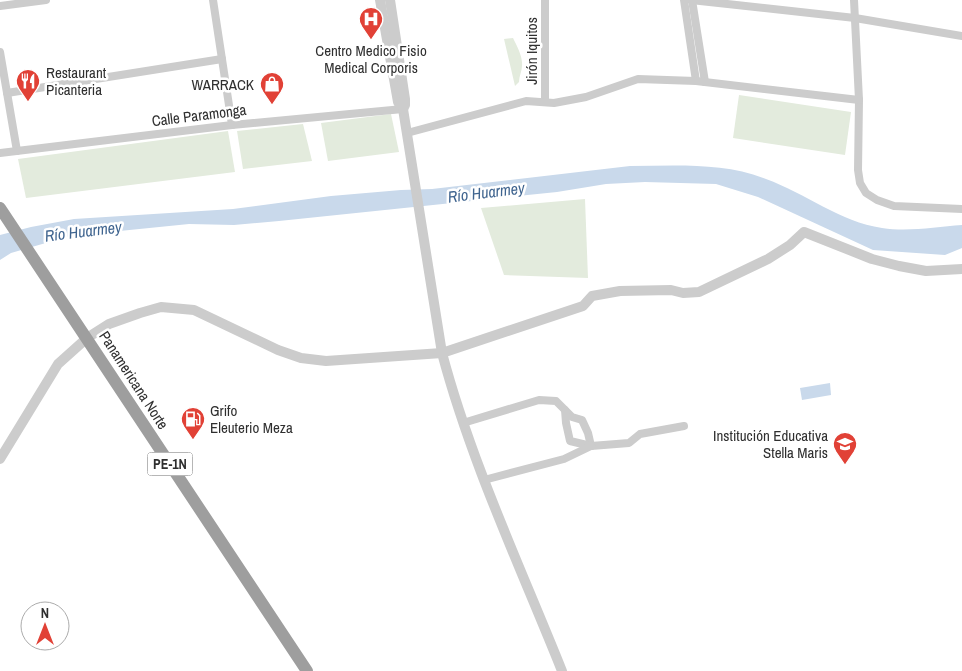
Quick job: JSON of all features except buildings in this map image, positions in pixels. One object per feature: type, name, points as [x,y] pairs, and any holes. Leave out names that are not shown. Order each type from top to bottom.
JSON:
[{"type":"highway","name":"Panamericana Norte","points":[[0,208],[307,671]]},
{"type":"street","points":[[0,6],[46,0]]},
{"type":"street","points":[[213,0],[232,124]]},
{"type":"street","points":[[380,0],[398,102],[402,109],[407,133],[418,213],[442,353],[463,423],[484,480],[562,671]]},
{"type":"street","points":[[390,0],[406,99],[402,109]]},
{"type":"street","name":"Jirón Iquitos","points":[[545,0],[545,102]]},
{"type":"street","points":[[684,0],[696,81]]},
{"type":"street","points":[[705,82],[692,0],[855,18],[962,36]]},
{"type":"street","points":[[772,0],[772,9]]},
{"type":"street","points":[[854,0],[859,100],[858,170],[860,183],[866,193],[877,200],[894,206],[962,209]]},
{"type":"street","points":[[0,52],[17,151]]},
{"type":"street","points":[[7,93],[222,59]]},
{"type":"street","points":[[407,133],[526,101],[554,103],[586,97],[638,79],[696,81],[859,100]]},
{"type":"street","name":"Calle Paramonga","points":[[0,153],[232,124],[402,109]]},
{"type":"street","points":[[0,459],[58,364],[87,338],[109,324],[161,307],[194,310],[278,350],[300,358],[326,361],[442,353],[583,306],[592,296],[640,290],[671,290],[683,293],[699,292],[768,258],[790,245],[804,232],[872,259],[899,266],[926,271],[962,269]]},
{"type":"street","points":[[463,423],[539,400],[556,401],[572,417],[582,420],[591,446]]},
{"type":"street","points":[[565,410],[570,441],[591,446],[629,444],[640,434],[684,426]]},
{"type":"street","points":[[484,480],[564,459],[591,446]]},
{"type":"shaded area","points":[[513,38],[522,59],[519,82],[515,86],[504,39]]},
{"type":"shaded area","points":[[739,95],[851,112],[845,155],[733,138]]},
{"type":"shaded area","points":[[391,114],[399,152],[328,161],[321,123]]},
{"type":"shaded area","points":[[303,124],[312,161],[243,169],[237,131]]},
{"type":"shaded area","points":[[228,131],[235,172],[26,198],[18,159]]},
{"type":"shaded area","points":[[585,199],[588,278],[504,275],[481,208]]},
{"type":"water","name":"Río Huarmey","points":[[630,166],[716,167],[750,174],[780,185],[837,214],[867,225],[882,228],[912,229],[962,225],[962,248],[945,255],[873,250],[758,197],[716,184],[645,182],[606,184],[557,192],[279,221],[234,225],[189,224],[70,236],[11,253],[0,260],[0,235],[74,219],[233,209],[331,196],[432,189]]},
{"type":"water","points":[[830,383],[831,395],[802,400],[800,388]]},
{"type":"place","name":"Centro Medico Fisio Medical Corporis","points":[[371,40]]},
{"type":"place","name":"Restaurant Picanteria","points":[[28,102]]},
{"type":"place","name":"WARRACK","points":[[272,105]]},
{"type":"place","name":"Grifo Eleuterio Meza","points":[[193,440]]},
{"type":"place","name":"Institución Educativa Stella Maris","points":[[845,465]]}]
